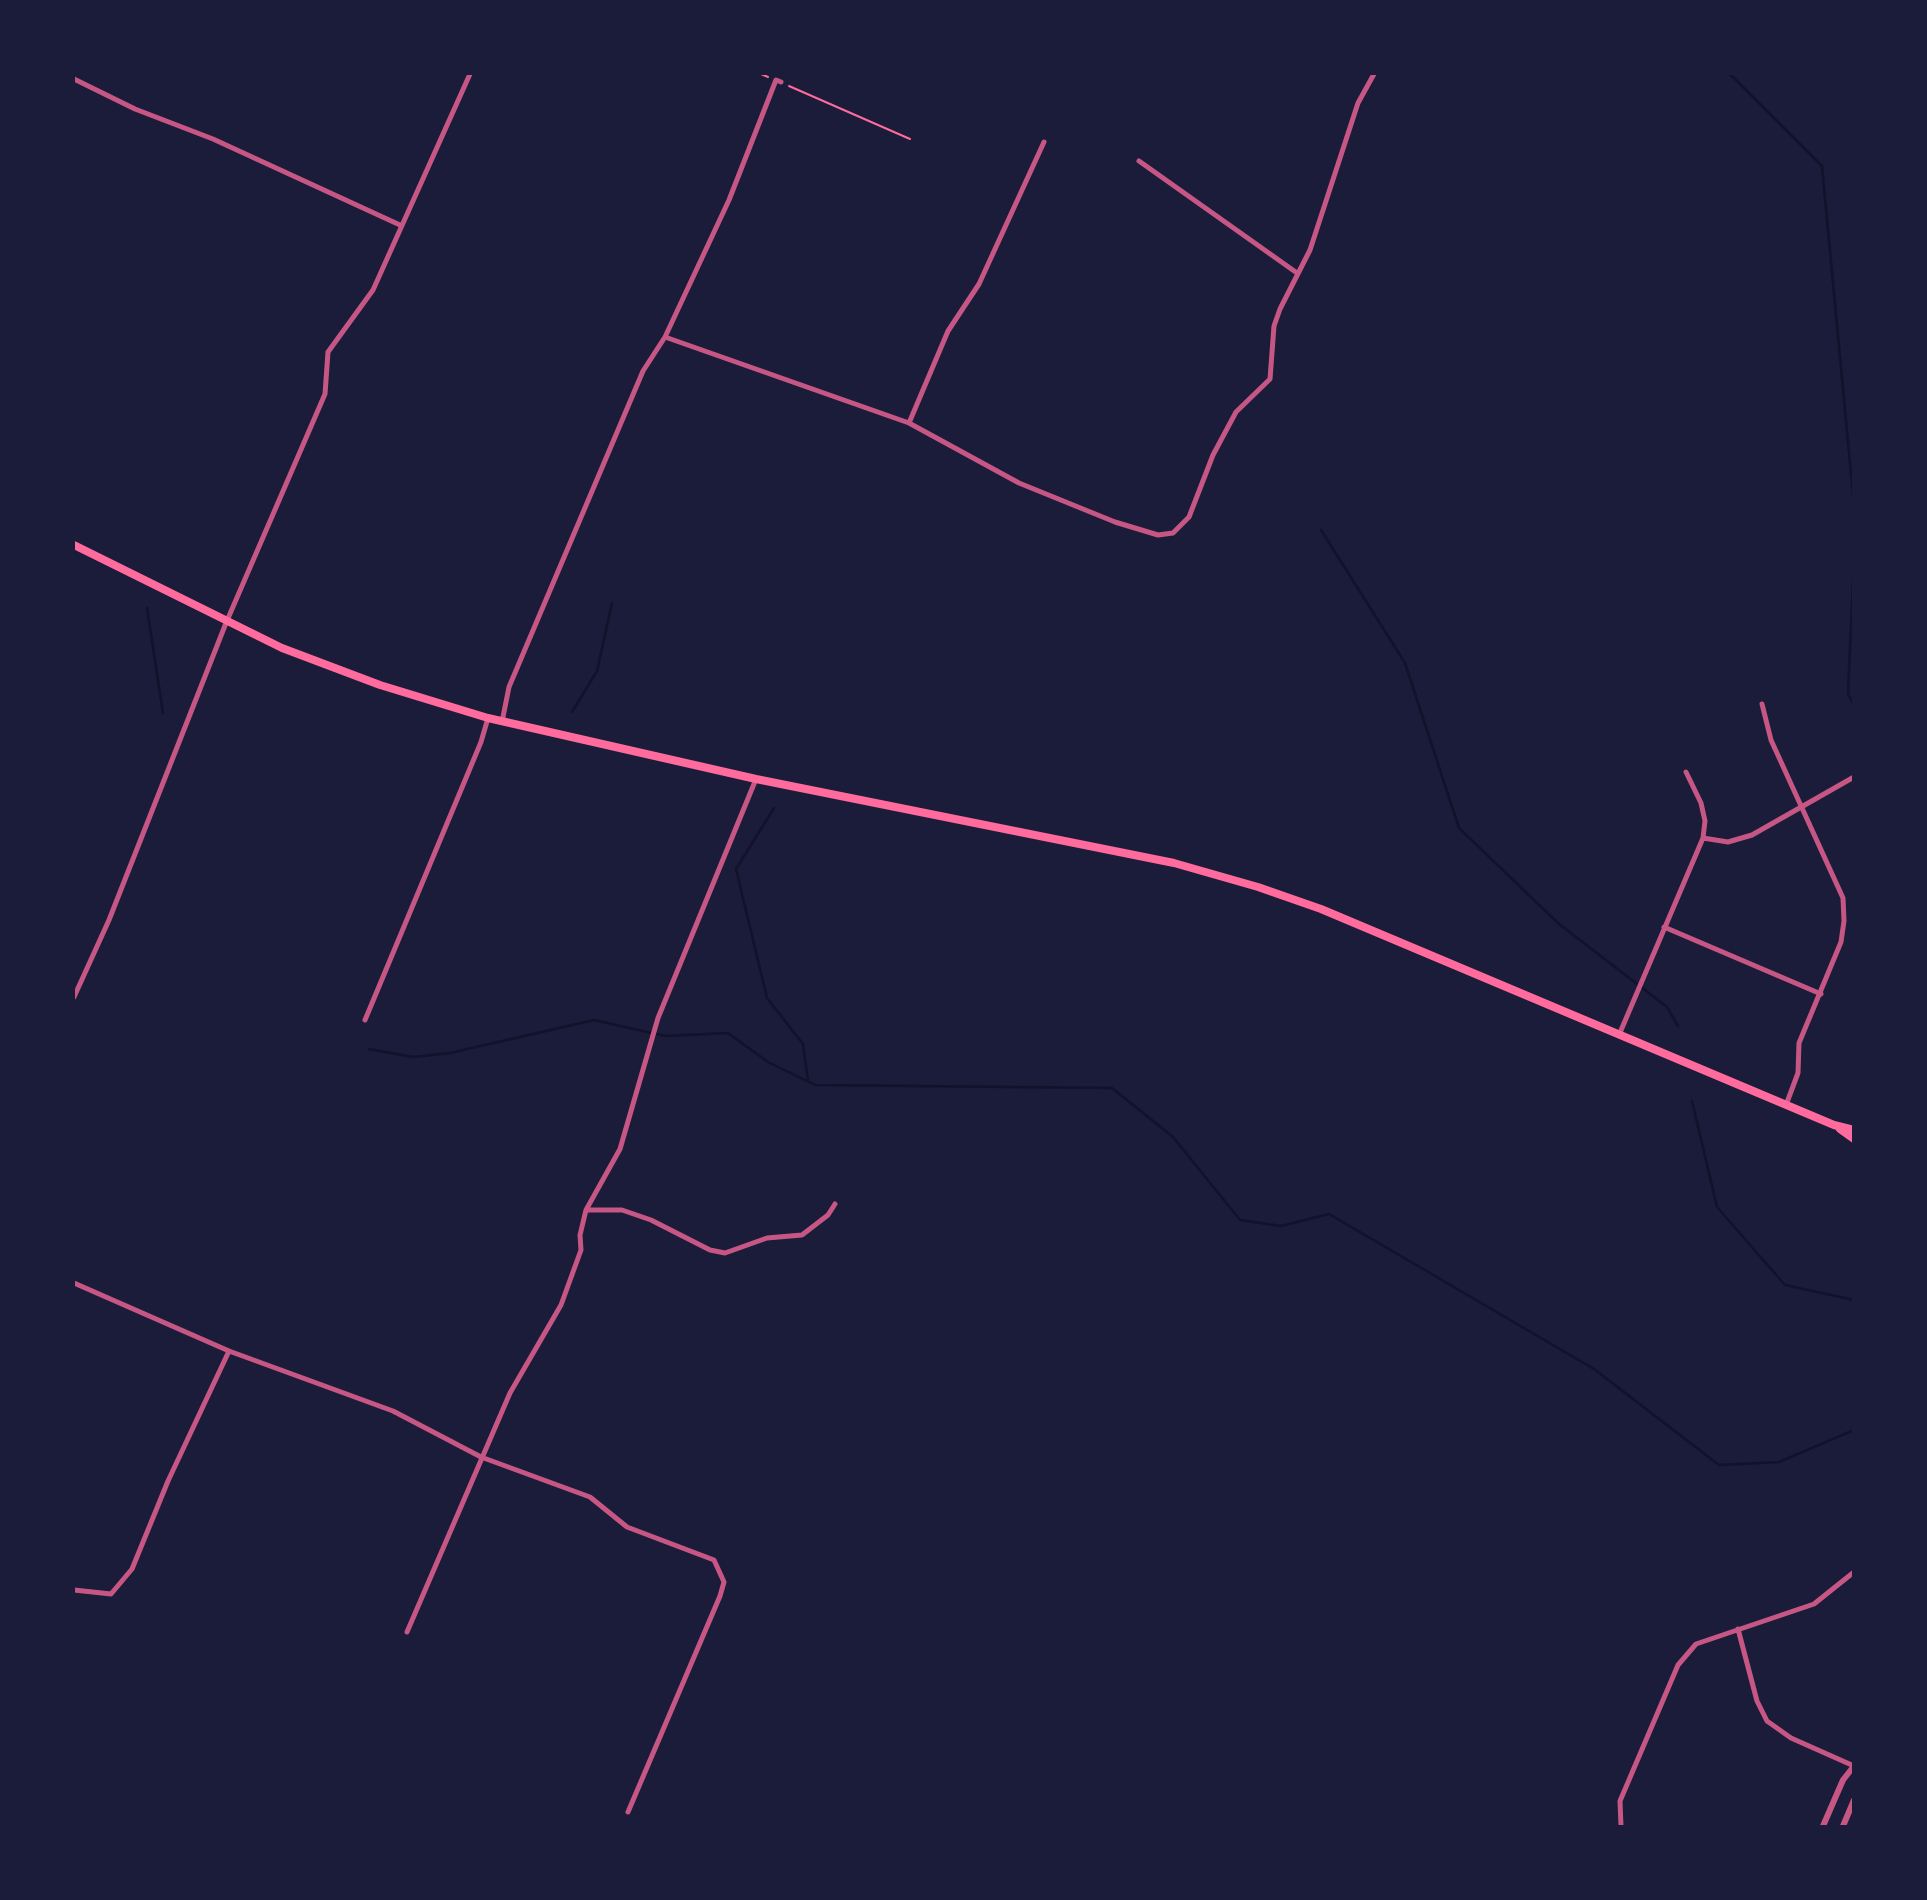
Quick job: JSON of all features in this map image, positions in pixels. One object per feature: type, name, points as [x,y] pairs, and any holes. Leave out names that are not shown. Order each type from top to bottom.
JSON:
[{"type":"main road","points":[[74,545],[226,623],[361,679],[488,718],[756,779],[1209,872],[1321,909],[1834,1125],[1853,1130]]},
{"type":"main road","points":[[1834,1125],[1853,1139]]},
{"type":"street","points":[[74,997],[109,920],[226,623],[326,394],[328,352],[373,290],[470,74]]},
{"type":"street","points":[[665,337],[909,424],[1031,488],[1142,531],[1158,535],[1173,533],[1189,517],[1213,455],[1236,412],[1270,379],[1274,326],[1310,250],[1358,103],[1374,74]]},
{"type":"street","points":[[74,79],[135,109],[213,139],[400,225]]},
{"type":"street","points":[[502,722],[509,687],[643,371],[665,337],[729,200],[778,81]]},
{"type":"street","points":[[909,424],[948,331],[979,284],[1044,142]]},
{"type":"street","points":[[1139,161],[1297,274]]},
{"type":"street","points":[[1762,704],[1771,740],[1843,898],[1841,942],[1799,1044],[1798,1073],[1786,1105]]},
{"type":"street","points":[[365,1020],[481,742],[488,718]]},
{"type":"street","points":[[1619,1035],[1703,838],[1701,803],[1686,772]]},
{"type":"street","points":[[1703,838],[1728,842],[1752,835],[1853,777]]},
{"type":"street","points":[[407,1632],[510,1392],[561,1305],[581,1250],[580,1235],[586,1210],[620,1149],[659,1018],[756,779]]},
{"type":"street","points":[[1664,927],[1821,993]]},
{"type":"street","points":[[586,1210],[622,1210],[651,1220],[709,1250],[725,1253],[766,1238],[802,1235],[828,1215],[835,1203]]},
{"type":"street","points":[[74,1283],[229,1351],[393,1411],[481,1457],[590,1497],[627,1527],[705,1554],[721,1570],[724,1582],[720,1596],[628,1812]]},
{"type":"street","points":[[74,1590],[111,1594],[132,1569],[172,1470],[229,1351]]},
{"type":"street","points":[[1621,1826],[1620,1801],[1678,1665],[1696,1644],[1814,1604],[1853,1572]]},
{"type":"street","points":[[1738,1629],[1757,1701],[1767,1721],[1791,1738],[1853,1766],[1843,1780],[1823,1826]]},
{"type":"street","points":[[1843,1826],[1853,1800]]},
{"type":"path","points":[[761,74],[910,139]]},
{"type":"waterway","points":[[1730,74],[1822,166],[1854,506]]},
{"type":"waterway","points":[[1321,530],[1405,663],[1459,828],[1559,924],[1667,1007],[1678,1026]]},
{"type":"waterway","points":[[1854,557],[1848,694],[1854,706]]},
{"type":"waterway","points":[[572,712],[597,671],[612,603]]},
{"type":"waterway","points":[[147,608],[163,713]]},
{"type":"waterway","points":[[774,808],[736,869],[767,998],[803,1044],[808,1081]]},
{"type":"waterway","points":[[369,1049],[413,1057],[450,1053],[594,1020],[665,1036],[728,1033],[768,1062],[815,1085],[1112,1088],[1173,1137],[1240,1220],[1281,1226],[1329,1214],[1594,1369],[1719,1465],[1779,1462],[1854,1430]]},
{"type":"waterway","points":[[1692,1101],[1717,1207],[1785,1285],[1854,1300]]}]
